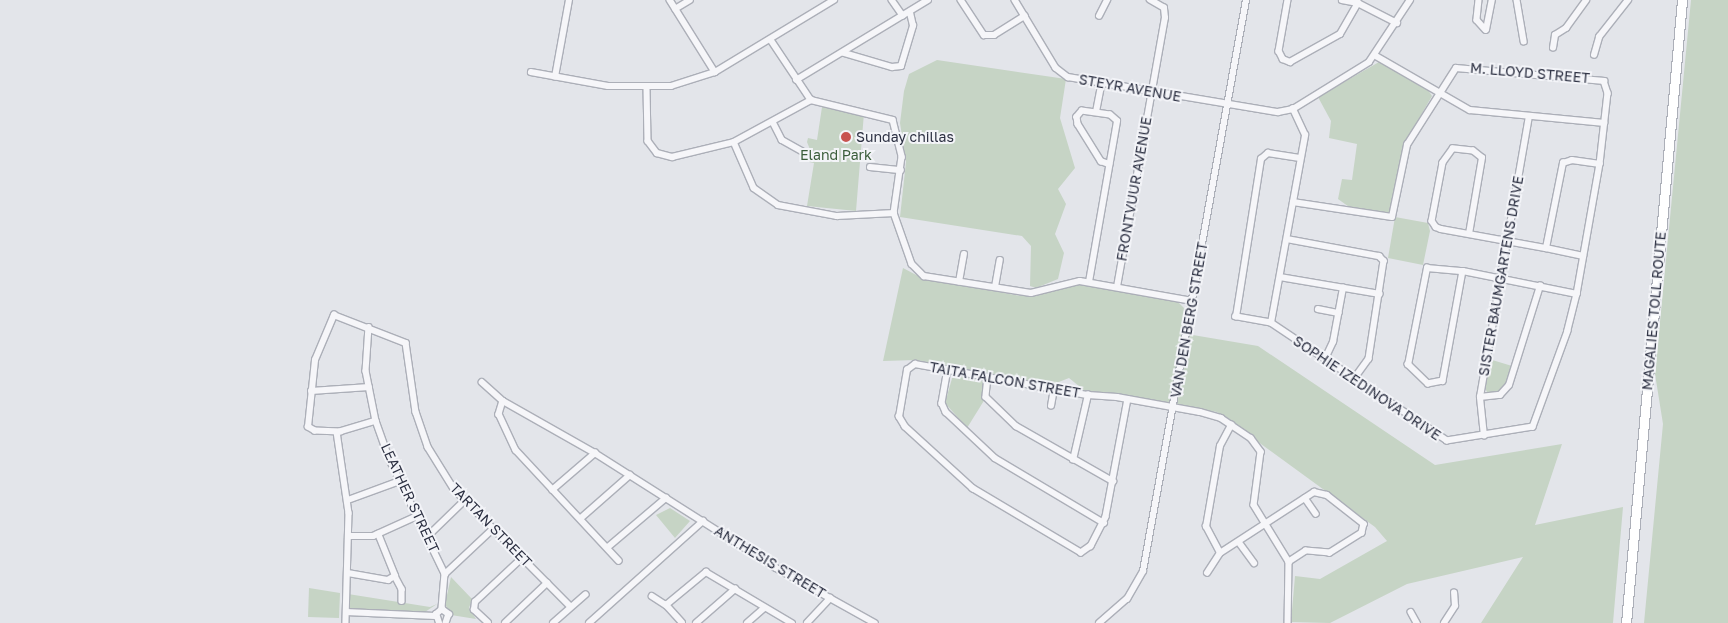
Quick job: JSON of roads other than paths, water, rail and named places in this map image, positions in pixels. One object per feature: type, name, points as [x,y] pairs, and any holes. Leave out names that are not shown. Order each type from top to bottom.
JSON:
[{"type":"highway","name":"MAGALIES TOLL ROUTE","points":[[1621,623],[1676,0]]},
{"type":"highway","name":"MAGALIES TOLL ROUTE","points":[[1626,623],[1682,0]]},
{"type":"street","points":[[555,77],[568,0]]},
{"type":"street","points":[[670,0],[715,72]]},
{"type":"street","points":[[676,9],[690,0]]},
{"type":"street","points":[[531,72],[555,77],[647,88],[715,72],[834,0]]},
{"type":"street","points":[[892,0],[903,16]]},
{"type":"street","points":[[796,80],[844,53],[928,0]]},
{"type":"street","points":[[961,0],[984,34],[994,34],[1025,16]]},
{"type":"street","name":"STEYR AVENUE","points":[[1015,0],[1063,75],[1152,92],[1278,112],[1293,109]]},
{"type":"street","points":[[1099,16],[1107,0]]},
{"type":"street","name":"FRONTVUUR AVENUE","points":[[1117,287],[1165,12],[1160,4],[1150,0]]},
{"type":"street","name":"VAN DEN BERG STREET","points":[[1099,623],[1127,598],[1143,571],[1246,0]]},
{"type":"street","points":[[1288,0],[1280,51],[1283,59],[1290,62],[1340,34],[1358,3]]},
{"type":"street","points":[[1342,0],[1358,3],[1397,23]]},
{"type":"street","points":[[1300,158],[1268,153],[1260,161],[1234,311],[1242,320],[1271,323],[1293,202],[1300,158],[1304,128],[1293,109],[1376,56],[1410,0]]},
{"type":"street","points":[[1479,0],[1477,20],[1486,30],[1492,0]]},
{"type":"street","points":[[1517,0],[1524,41]]},
{"type":"street","points":[[1553,48],[1554,35],[1566,28],[1586,0]]},
{"type":"street","points":[[1594,55],[1599,37],[1628,0]]},
{"type":"street","points":[[844,53],[892,67],[901,66],[913,26],[910,12]]},
{"type":"street","points":[[770,40],[796,80],[812,100],[890,117],[899,138],[901,170],[894,213],[918,273],[959,282],[1031,293],[1065,282],[1089,282],[1192,300]]},
{"type":"street","points":[[1376,56],[1470,110],[1604,123]]},
{"type":"street","name":"M. LLOYD STREET","points":[[1293,202],[1392,217],[1407,145],[1439,92],[1459,67],[1600,80]]},
{"type":"street","name":"SOPHIE IZEDINOVA DRIVE","points":[[1271,323],[1445,441],[1524,431],[1535,424],[1577,294],[1600,164],[1608,89],[1600,80]]},
{"type":"street","points":[[1096,112],[1102,82]]},
{"type":"street","points":[[647,88],[648,141],[657,152],[672,157],[734,142],[812,100]]},
{"type":"street","points":[[1089,282],[1117,121],[1114,116],[1082,111],[1077,121],[1097,157],[1109,164]]},
{"type":"street","name":"SISTER BAUMGARTENS DRIVE","points":[[1484,436],[1480,397],[1530,117]]},
{"type":"street","points":[[773,122],[782,140],[802,151]]},
{"type":"street","points":[[734,142],[754,188],[778,205],[837,216],[894,213]]},
{"type":"street","points":[[1469,234],[1482,158],[1473,151],[1453,149],[1445,157],[1432,220],[1440,229],[1583,256]]},
{"type":"street","points":[[1546,248],[1560,167],[1572,160],[1600,164]]},
{"type":"street","points":[[870,167],[901,170]]},
{"type":"street","points":[[1286,239],[1381,257],[1385,267],[1369,359],[1354,380]]},
{"type":"street","points":[[959,282],[964,254]]},
{"type":"street","points":[[995,287],[1000,260]]},
{"type":"street","points":[[1463,271],[1443,381],[1428,384],[1408,365],[1424,271],[1431,266],[1463,271],[1502,278],[1577,294]]},
{"type":"street","points":[[1280,277],[1380,294]]},
{"type":"street","points":[[1480,397],[1500,395],[1509,386],[1540,286]]},
{"type":"street","points":[[1324,359],[1339,313],[1343,288]]},
{"type":"street","points":[[1318,309],[1339,313]]},
{"type":"street","name":"TARTAN STREET","points":[[376,421],[337,432],[308,427],[316,355],[332,317],[338,314],[406,343],[413,403],[426,440],[464,501],[570,606]]},
{"type":"street","name":"LEATHER STREET","points":[[369,327],[366,357],[369,386],[376,421],[400,482],[445,574]]},
{"type":"street","name":"TAITA FALCON STREET","points":[[1128,399],[1104,523],[1087,551],[1076,551],[973,489],[905,427],[899,412],[908,368],[916,364],[1088,395],[1128,399],[1214,415],[1231,425],[1260,450],[1254,500],[1289,562],[1291,576],[1288,623]]},
{"type":"street","points":[[948,369],[942,403],[946,412],[995,458],[1104,523]]},
{"type":"street","points":[[988,377],[985,392],[990,401],[1019,428],[1113,481]]},
{"type":"street","name":"ANTHESIS STREET","points":[[482,382],[503,401],[595,453],[703,521],[874,623]]},
{"type":"street","points":[[311,391],[369,386]]},
{"type":"street","points":[[1051,406],[1054,389]]},
{"type":"street","points":[[1073,460],[1088,395]]},
{"type":"street","points":[[503,401],[499,414],[513,445],[552,490],[620,560]]},
{"type":"street","points":[[1220,553],[1206,527],[1220,446],[1231,425]]},
{"type":"street","points":[[337,432],[348,500],[349,536],[346,623]]},
{"type":"street","points":[[552,490],[595,453]]},
{"type":"street","points":[[581,518],[630,476]]},
{"type":"street","points":[[348,500],[400,482]]},
{"type":"street","points":[[1207,573],[1220,553],[1240,542],[1314,492],[1325,494],[1361,520],[1365,528],[1330,553],[1306,551],[1289,562]]},
{"type":"street","points":[[608,548],[666,498]]},
{"type":"street","points":[[1305,498],[1316,514]]},
{"type":"street","points":[[427,536],[464,501]]},
{"type":"street","points":[[349,536],[378,534],[417,516]]},
{"type":"street","points":[[589,623],[703,521]]},
{"type":"street","points":[[346,612],[435,616],[442,610],[445,574],[493,529]]},
{"type":"street","points":[[378,534],[402,589],[402,601]]},
{"type":"street","points":[[1240,542],[1254,563]]},
{"type":"street","points":[[488,623],[474,610],[475,602],[522,558]]},
{"type":"street","points":[[666,605],[706,572],[792,623]]},
{"type":"street","points":[[348,573],[388,580],[395,576]]},
{"type":"street","points":[[505,623],[547,583]]},
{"type":"street","points":[[696,623],[735,589]]},
{"type":"street","points":[[1444,623],[1455,606],[1454,593]]},
{"type":"street","points":[[553,623],[570,606],[585,595]]},
{"type":"street","points":[[652,596],[666,605],[682,623]]},
{"type":"street","points":[[806,623],[830,598]]},
{"type":"street","points":[[747,623],[764,608]]},
{"type":"street","points":[[442,610],[448,612],[448,622]]},
{"type":"street","points":[[1411,612],[1417,623]]},
{"type":"street","points":[[435,616],[439,623]]},
{"type":"place","name":"Sunday chillas","points":[[846,137]]},
{"type":"park label","name":"Eland Park","points":[[836,155]]}]
